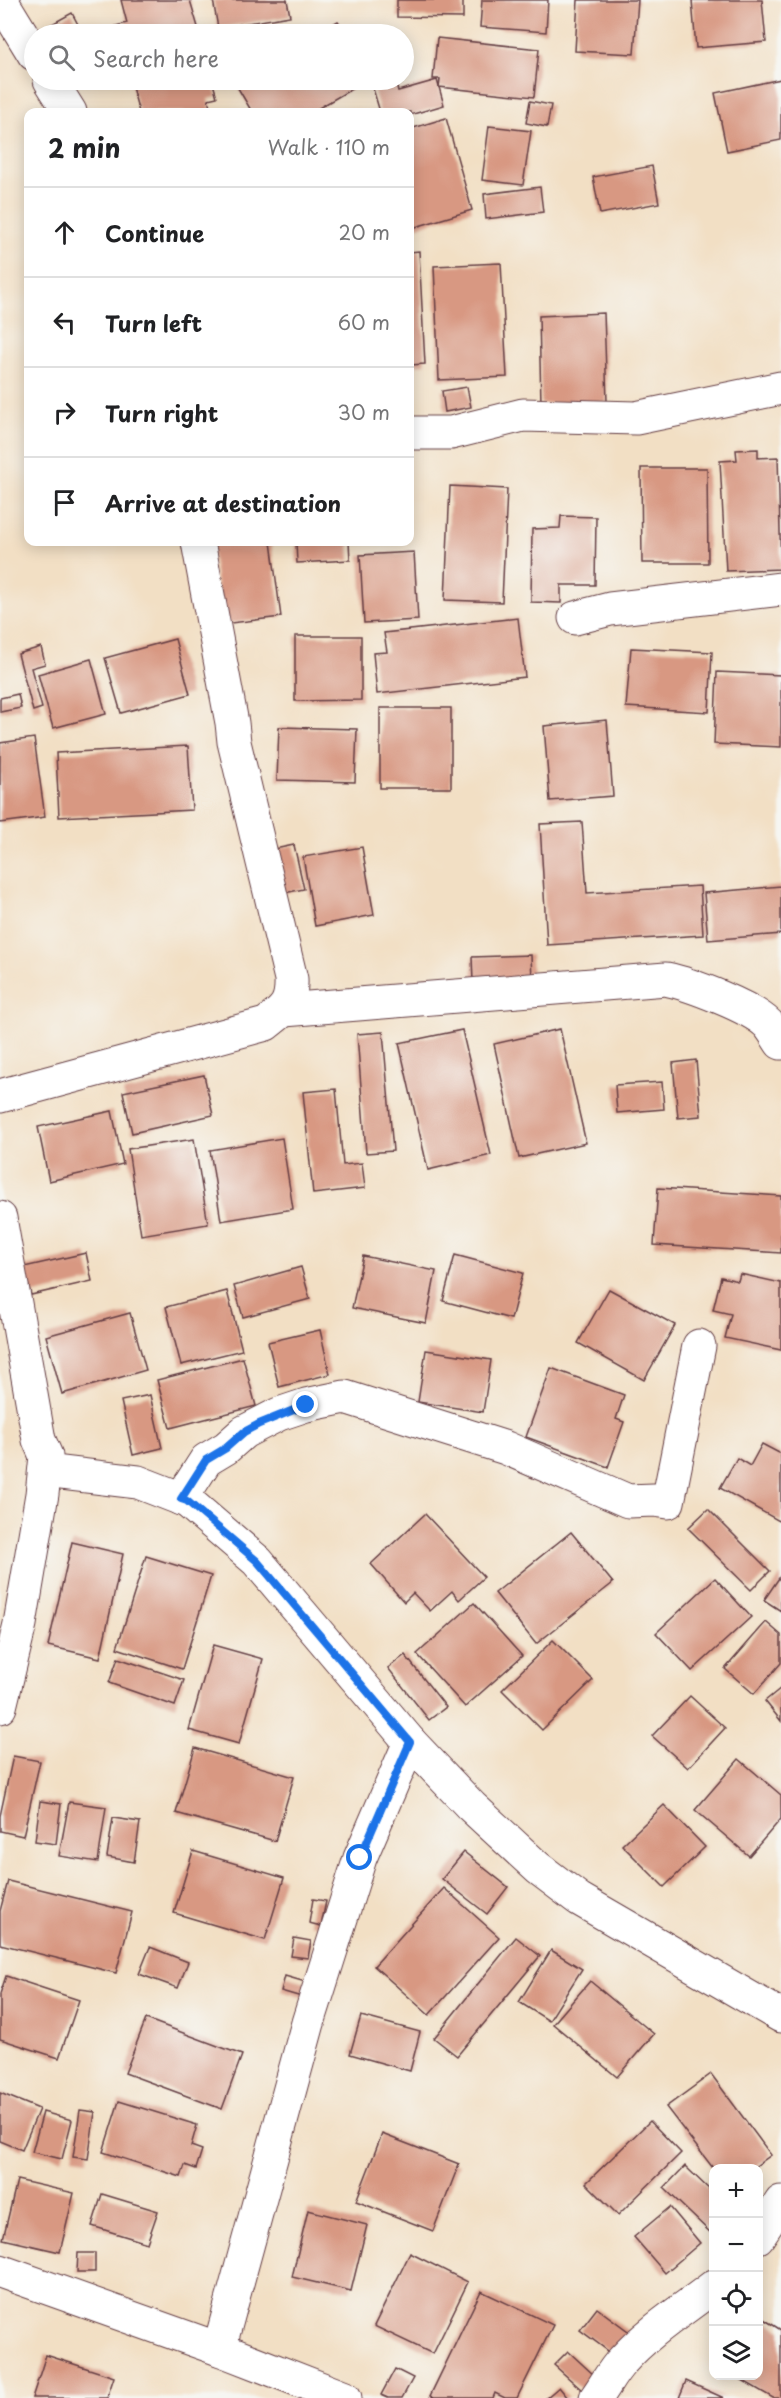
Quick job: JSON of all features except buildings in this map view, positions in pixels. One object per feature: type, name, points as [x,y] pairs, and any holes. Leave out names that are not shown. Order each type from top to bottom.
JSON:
[{"type":"street","points":[[2,0],[24,37]]},
{"type":"street","points":[[56,90],[68,108]]},
{"type":"street","points":[[414,433],[451,433],[523,415],[636,418],[781,388]]},
{"type":"street","points":[[0,1096],[266,1024],[284,1010],[292,994],[291,979],[234,742],[199,546]]},
{"type":"street","points":[[575,618],[610,609],[781,590]]},
{"type":"street","points":[[284,1010],[666,979],[690,984],[750,1012],[767,1023],[781,1043]]},
{"type":"street","points":[[0,1218],[39,1440],[46,1456],[20,1624],[0,1707]]},
{"type":"street","points":[[181,1499],[206,1460],[226,1448],[244,1432],[279,1414],[306,1405],[345,1397],[506,1448],[628,1501],[668,1502],[699,1346]]},
{"type":"street","points":[[45,1472],[138,1482],[187,1501],[257,1561],[410,1742],[471,1806],[538,1868],[571,1893],[781,2016]]},
{"type":"street","points":[[219,2349],[318,1990],[360,1858],[410,1742]]},
{"type":"street","points":[[763,2231],[781,2202]]},
{"type":"street","points":[[0,2271],[219,2349],[345,2398]]},
{"type":"street","points":[[596,2398],[621,2362],[635,2348],[709,2290]]},
{"type":"route","points":[[306,1405],[279,1414],[244,1432],[226,1448],[206,1460],[181,1499],[187,1501],[257,1561],[410,1742],[360,1858]]}]
